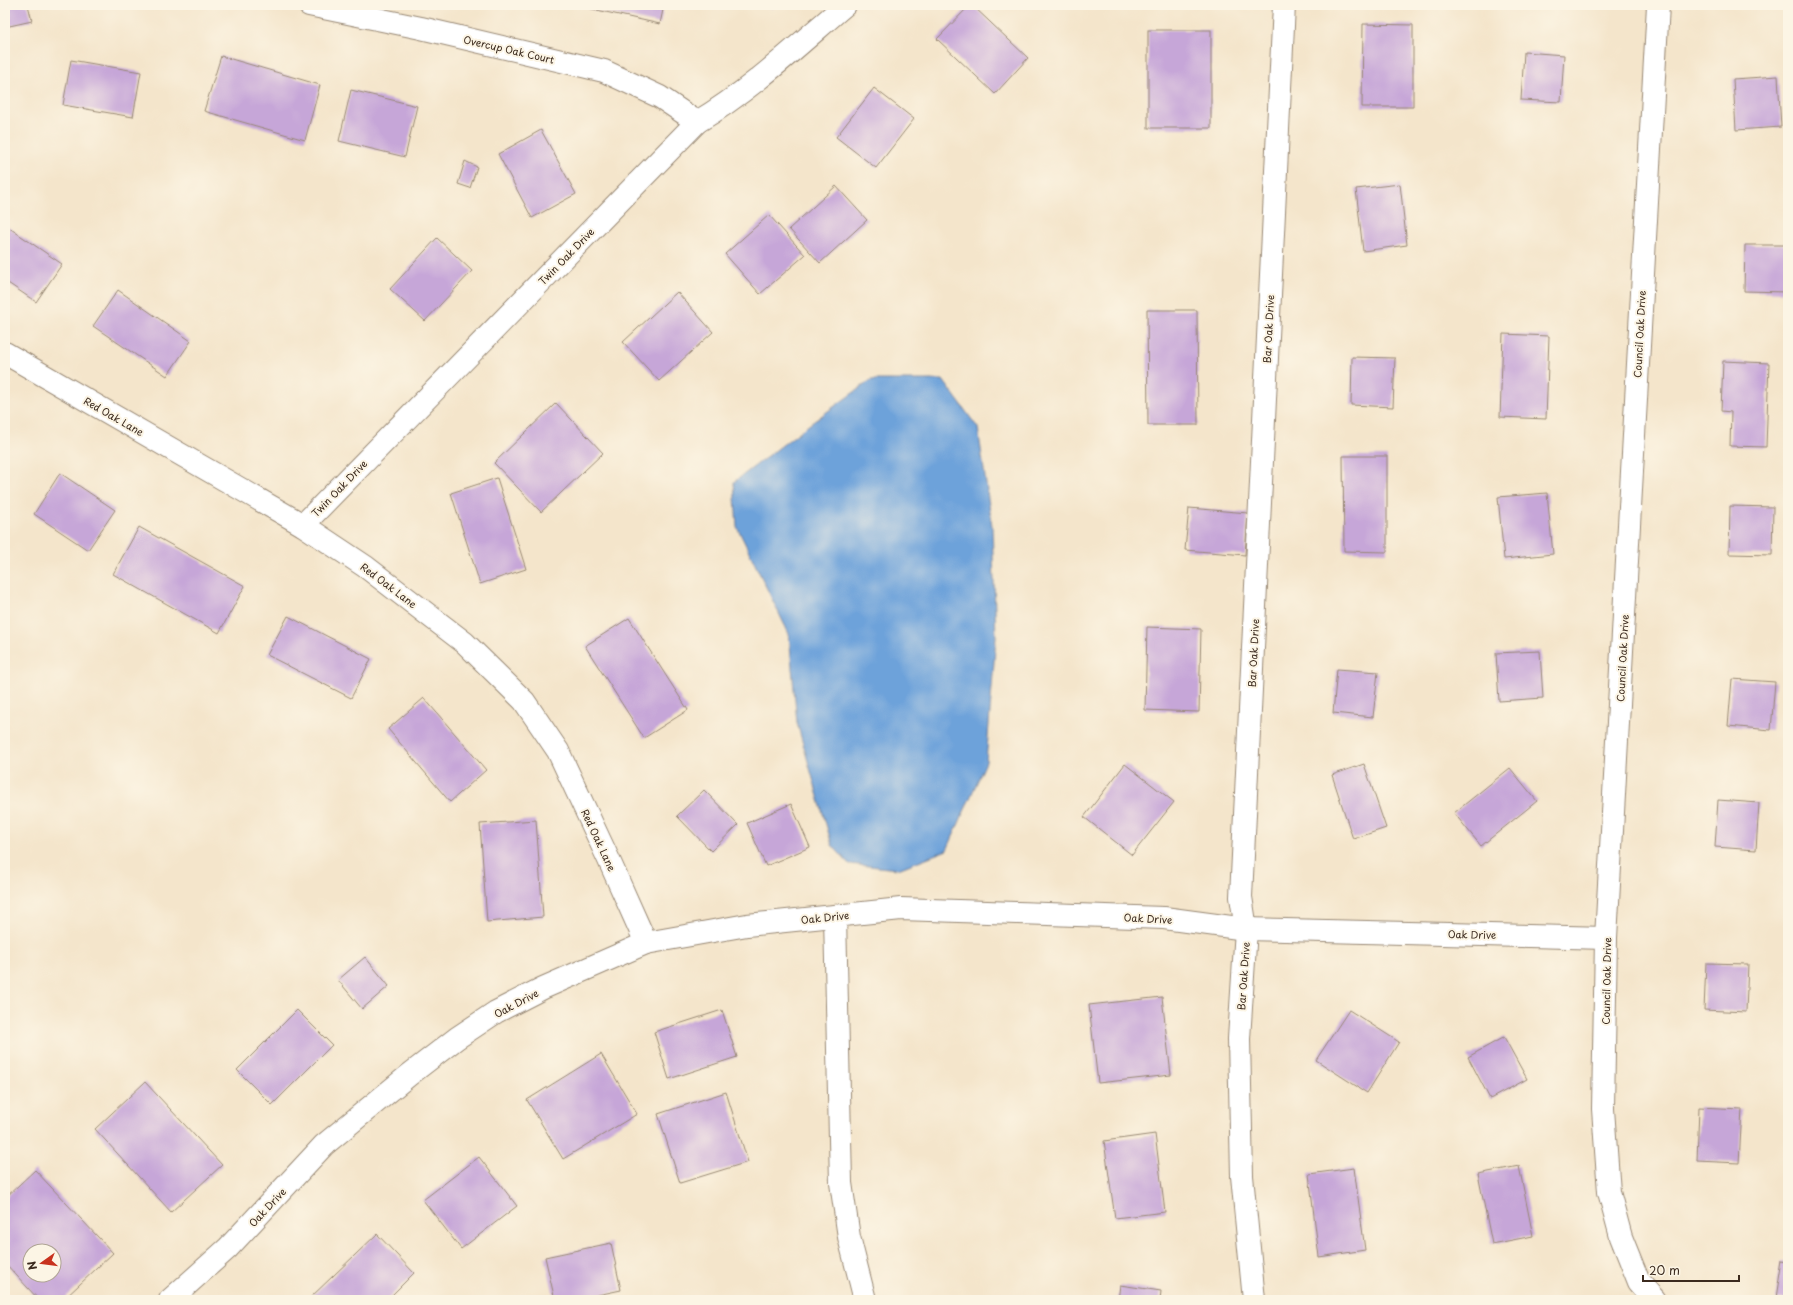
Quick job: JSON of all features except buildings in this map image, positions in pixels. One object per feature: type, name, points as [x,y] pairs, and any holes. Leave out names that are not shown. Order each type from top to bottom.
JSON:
[{"type":"street","name":"Overcup Oak Court","points":[[309,5],[421,28],[604,72],[660,97],[697,122]]},
{"type":"street","name":"Twin Oak Drive","points":[[303,525],[697,122],[725,106],[759,79],[845,5]]},
{"type":"street","name":"Bar Oak Drive","points":[[1254,1300],[1242,1176],[1239,1039],[1246,929],[1241,898],[1284,5]]},
{"type":"street","name":"Council Oak Drive","points":[[1655,1300],[1639,1282],[1621,1237],[1609,1192],[1603,1109],[1606,938],[1658,5]]},
{"type":"street","name":"Red Oak Lane","points":[[5,353],[303,525],[366,567],[465,643],[524,701],[558,751],[646,943]]},
{"type":"street","name":"Oak Drive","points":[[170,1300],[228,1248],[324,1146],[409,1074],[457,1038],[496,1012],[543,988],[646,943],[747,925],[901,909],[1164,918],[1246,929],[1606,938]]},
{"type":"street","points":[[835,916],[841,1183],[849,1237],[865,1300]]},
{"type":"water","points":[[871,380],[943,380],[978,428],[992,526],[996,637],[986,762],[947,850],[898,869],[849,864],[832,845],[797,723],[789,634],[737,527],[734,482]]}]
